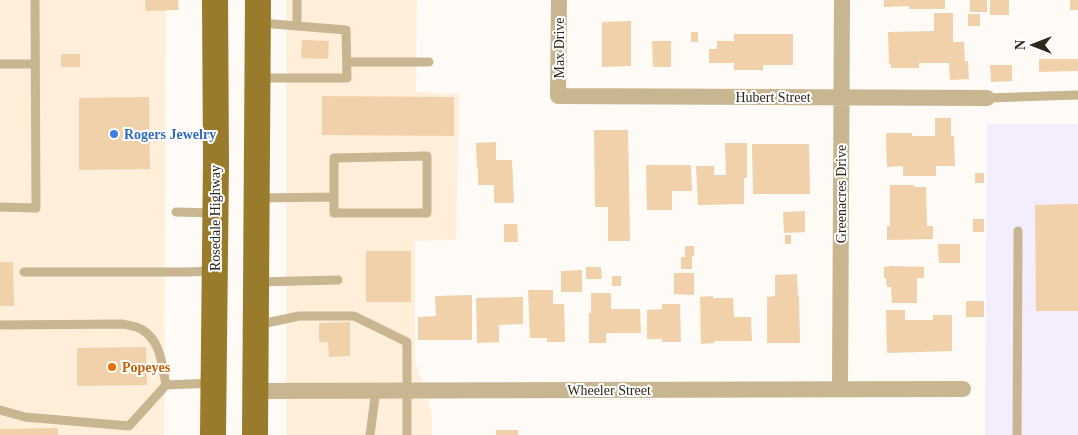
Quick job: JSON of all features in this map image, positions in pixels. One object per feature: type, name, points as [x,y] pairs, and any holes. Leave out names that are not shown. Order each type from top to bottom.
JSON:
[{"type":"main road","name":"Rosedale Highway","points":[[214,435],[215,0]]},
{"type":"main road","points":[[255,435],[258,11]]},
{"type":"main road","points":[[207,435],[214,388]]},
{"type":"street","name":"Max Drive","points":[[558,96],[559,0]]},
{"type":"street","name":"Greenacres Drive","points":[[840,389],[842,0]]},
{"type":"street","name":"Hubert Street","points":[[558,96],[987,98]]},
{"type":"street","name":"Wheeler Street","points":[[256,390],[963,390]]},
{"type":"lane","points":[[0,207],[36,208],[35,0]]},
{"type":"lane","points":[[297,0],[297,26]]},
{"type":"lane","points":[[258,11],[297,26],[346,30],[347,62],[347,78],[258,78]]},
{"type":"lane","points":[[347,62],[429,62]]},
{"type":"lane","points":[[0,64],[35,64]]},
{"type":"lane","points":[[987,98],[1078,95]]},
{"type":"lane","points":[[427,156],[428,212],[334,213],[334,197],[334,158],[427,156]]},
{"type":"lane","points":[[257,198],[334,197]]},
{"type":"lane","points":[[176,212],[216,213]]},
{"type":"lane","points":[[1017,435],[1018,231]]},
{"type":"lane","points":[[24,272],[188,272],[215,270]]},
{"type":"lane","points":[[257,282],[338,280]]},
{"type":"lane","points":[[257,325],[299,316],[354,316],[407,342],[407,435]]},
{"type":"lane","points":[[0,325],[122,324],[139,328],[150,335],[158,347],[166,385]]},
{"type":"lane","points":[[166,385],[214,388]]},
{"type":"lane","points":[[0,410],[25,417],[129,431],[166,385]]},
{"type":"lane","points":[[370,435],[376,390]]},
{"type":"shaded area","points":[[0,0],[166,0],[164,435],[0,435]]},
{"type":"shaded area","points":[[286,0],[417,0],[416,92],[459,94],[456,240],[415,241],[415,361],[432,414],[432,435],[286,435]]},
{"type":"shaded area","points":[[987,124],[1078,124],[1078,435],[985,435]]},
{"type":"building","points":[[145,0],[178,0],[179,10],[146,11]]},
{"type":"building","points":[[884,0],[945,0],[945,9],[909,9],[909,6],[884,7]]},
{"type":"building","points":[[970,0],[987,0],[987,12],[970,12]]},
{"type":"building","points":[[990,0],[1009,0],[1009,15],[990,15]]},
{"type":"building","points":[[1070,0],[1078,0],[1078,10],[1070,10]]},
{"type":"building","points":[[934,13],[953,13],[953,42],[964,42],[965,61],[968,61],[969,79],[950,80],[949,63],[919,63],[919,68],[891,68],[891,64],[889,64],[888,32],[934,31]]},
{"type":"building","points":[[968,14],[980,14],[980,26],[968,26]]},
{"type":"building","points":[[631,21],[631,66],[602,67],[602,22]]},
{"type":"building","points":[[691,32],[698,32],[698,42],[691,42]]},
{"type":"building","points":[[734,34],[793,34],[793,65],[763,65],[763,70],[734,70],[734,63],[709,63],[709,49],[717,49],[717,41],[734,41]]},
{"type":"building","points":[[302,40],[329,41],[328,59],[301,58]]},
{"type":"building","points":[[652,41],[671,41],[671,67],[653,67]]},
{"type":"building","points":[[61,54],[80,54],[80,67],[61,67]]},
{"type":"building","points":[[1039,59],[1078,59],[1078,71],[1039,72]]},
{"type":"building","points":[[990,65],[1012,65],[1012,81],[991,82]]},
{"type":"building","points":[[322,96],[454,97],[454,136],[322,135]]},
{"type":"building","name":"Rogers Jewelry","points":[[149,97],[150,169],[79,170],[79,98]]},
{"type":"building","points":[[935,118],[951,118],[955,166],[936,166],[936,176],[903,176],[903,166],[887,167],[886,133],[912,133],[912,136],[935,136]]},
{"type":"building","points":[[594,130],[628,130],[630,241],[608,241],[608,207],[595,207]]},
{"type":"building","points":[[496,142],[496,160],[512,160],[514,203],[494,203],[494,185],[478,185],[476,143]]},
{"type":"building","points":[[725,143],[747,143],[747,178],[744,178],[744,204],[698,205],[696,166],[714,166],[714,175],[726,175]]},
{"type":"building","points":[[752,144],[809,144],[810,194],[753,194]]},
{"type":"building","points":[[646,165],[691,165],[692,191],[672,191],[672,210],[647,210]]},
{"type":"building","points":[[975,173],[984,173],[984,183],[975,183]]},
{"type":"building","points":[[890,185],[926,187],[927,226],[933,226],[933,239],[887,240],[887,226],[890,226]]},
{"type":"building","points":[[1078,204],[1078,311],[1036,311],[1035,205]]},
{"type":"building","points":[[805,211],[805,232],[784,233],[783,212]]},
{"type":"building","points":[[973,219],[984,219],[984,232],[973,232]]},
{"type":"building","points":[[504,224],[517,224],[518,242],[504,242]]},
{"type":"building","points":[[785,235],[791,235],[791,244],[785,244]]},
{"type":"building","points":[[938,244],[960,244],[960,263],[939,263]]},
{"type":"building","points":[[685,246],[694,246],[692,269],[681,269],[681,257],[685,257]]},
{"type":"building","points":[[366,251],[411,251],[411,302],[366,302]]},
{"type":"building","points":[[0,262],[13,262],[14,306],[0,306]]},
{"type":"building","points":[[586,267],[601,267],[602,279],[586,279]]},
{"type":"building","points":[[884,267],[924,267],[924,278],[917,278],[917,303],[892,303],[891,287],[887,287],[886,278],[884,278]]},
{"type":"building","points":[[582,270],[582,292],[561,292],[561,271]]},
{"type":"building","points":[[674,273],[694,273],[694,295],[674,294]]},
{"type":"building","points":[[797,274],[800,343],[767,343],[767,297],[775,296],[775,275]]},
{"type":"building","points":[[612,276],[621,276],[621,286],[612,286]]},
{"type":"building","points":[[528,290],[553,290],[553,304],[564,304],[565,342],[547,342],[547,338],[530,338]]},
{"type":"building","points":[[591,293],[611,293],[611,309],[640,309],[641,333],[606,333],[606,343],[589,343]]},
{"type":"building","points":[[472,295],[472,340],[418,340],[418,317],[436,316],[435,296]]},
{"type":"building","points":[[713,296],[713,298],[733,298],[734,317],[751,317],[752,341],[714,341],[714,343],[701,344],[700,297]]},
{"type":"building","points":[[523,297],[523,324],[499,325],[499,342],[477,343],[476,298]]},
{"type":"building","points":[[966,301],[984,301],[984,317],[966,317]]},
{"type":"building","points":[[662,304],[680,304],[681,342],[662,342],[662,339],[647,339],[647,310],[662,309]]},
{"type":"building","points":[[886,310],[905,310],[905,320],[933,320],[933,315],[952,315],[952,351],[887,353]]},
{"type":"building","points":[[350,322],[350,356],[329,357],[328,342],[319,342],[319,323]]},
{"type":"building","name":"Popeyes","points":[[146,347],[147,385],[77,386],[77,348]]},
{"type":"building","points":[[58,428],[58,435],[0,435],[0,429]]},
{"type":"building","points":[[496,430],[518,430],[518,435],[496,435]]},
{"type":"place","name":"Rogers Jewelry","points":[[114,134]]},
{"type":"place","name":"Popeyes","points":[[112,367]]}]
